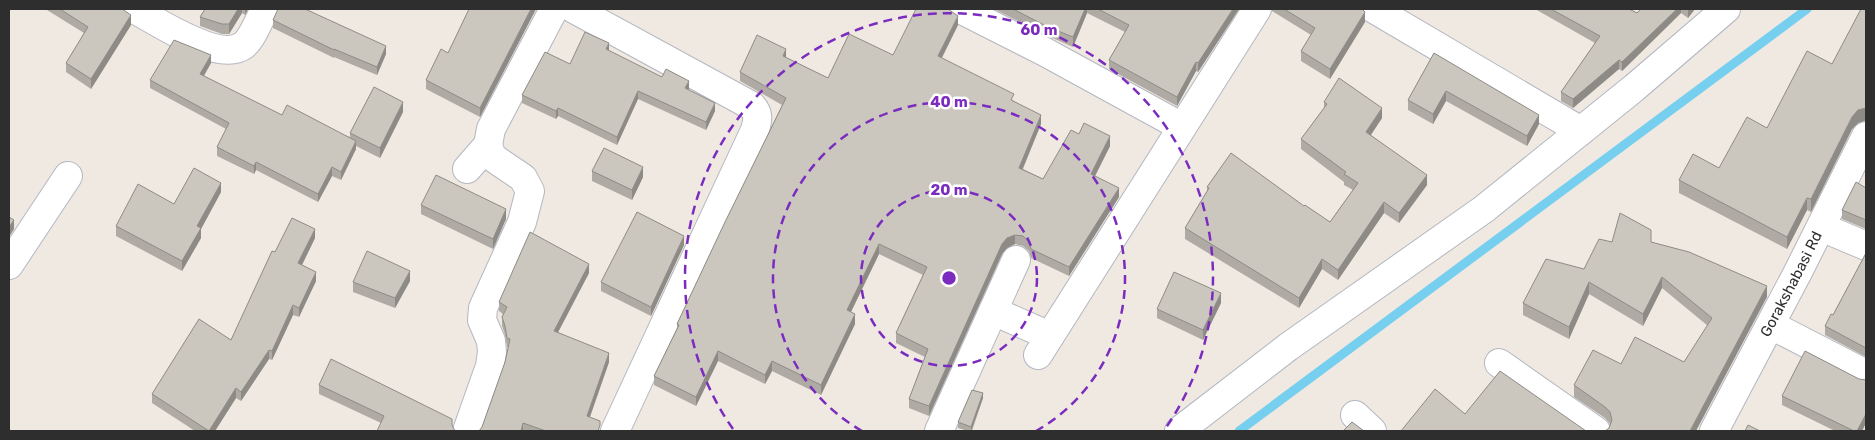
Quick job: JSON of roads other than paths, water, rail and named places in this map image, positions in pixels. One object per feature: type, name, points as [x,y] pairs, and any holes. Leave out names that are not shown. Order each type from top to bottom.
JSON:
[{"type":"street","points":[[134,9],[195,42],[215,49],[234,50],[244,45],[265,9]]},
{"type":"street","points":[[466,431],[490,366],[492,352],[491,341],[482,320],[483,308],[522,222],[530,190],[523,178],[492,157],[488,145],[491,129],[554,9]]},
{"type":"street","points":[[574,9],[752,106],[758,112],[755,130],[615,431]]},
{"type":"street","points":[[960,9],[1182,127]]},
{"type":"street","points":[[993,311],[1044,346],[1257,9]]},
{"type":"street","points":[[1374,9],[1581,131]]},
{"type":"street","points":[[1179,431],[1288,346],[1484,209],[1581,131],[1726,9]]},
{"type":"street","name":"Gorakshabasi Rd","points":[[1714,431],[1771,325],[1866,136]]},
{"type":"street","points":[[467,170],[488,145]]},
{"type":"street","points":[[9,265],[68,176]]},
{"type":"street","points":[[1821,227],[1866,246]]},
{"type":"street","points":[[939,431],[1016,260]]},
{"type":"street","points":[[1771,325],[1866,374]]},
{"type":"street","points":[[1499,363],[1596,431]]},
{"type":"waterway","points":[[1239,431],[1807,9]]}]
